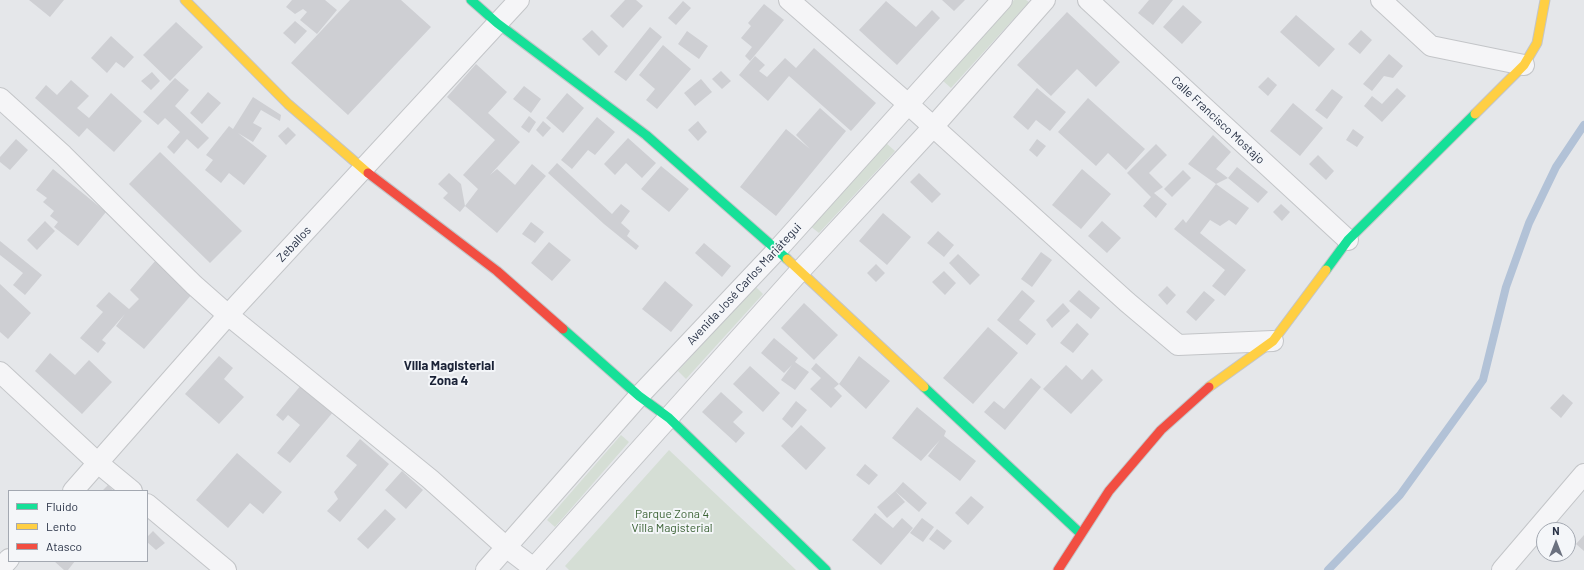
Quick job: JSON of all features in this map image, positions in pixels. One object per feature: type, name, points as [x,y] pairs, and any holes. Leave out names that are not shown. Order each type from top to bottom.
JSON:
[{"type":"street","points":[[185,0],[288,104],[363,170],[497,271],[640,396],[669,418],[826,570]]},
{"type":"street","points":[[471,0],[497,23],[646,135],[777,250],[1080,533]]},
{"type":"street","name":"Zeballos","points":[[74,490],[228,315],[518,0]]},
{"type":"street","points":[[789,0],[908,104],[1127,302],[1178,345],[1273,341]]},
{"type":"street","name":"Avenida José Carlos Mariátegui","points":[[486,570],[640,396],[777,250],[1002,0]]},
{"type":"street","points":[[0,98],[63,155],[194,285],[228,315],[430,479],[506,547],[534,569],[799,272],[933,127],[1044,0]]},
{"type":"street","name":"Calle Francisco Mostajo","points":[[1088,0],[1348,240]]},
{"type":"street","points":[[1381,0],[1431,46],[1524,65]]},
{"type":"street","points":[[1058,570],[1080,533],[1109,491],[1161,430],[1212,385],[1273,341],[1348,240],[1524,65],[1536,43],[1545,0]]},
{"type":"street","points":[[0,372],[98,463],[131,490]]},
{"type":"street","points":[[1502,570],[1584,474]]},
{"type":"street","points":[[148,505],[226,570]]},
{"type":"street","points":[[0,569],[8,561]]},
{"type":"green space","points":[[1014,0],[1026,0],[1029,2],[951,88],[942,80]]},
{"type":"green space","points":[[886,143],[895,151],[819,233],[810,226]]},
{"type":"green space","points":[[755,286],[763,294],[686,379],[678,371]]},
{"type":"green space","points":[[621,435],[629,442],[555,527],[547,520]]},
{"type":"green space","name":"Parque Zona 4 Villa Magisterial","points":[[669,450],[796,570],[569,570],[565,566]]},
{"type":"building","points":[[29,0],[64,0],[50,17]]},
{"type":"building","points":[[292,0],[325,0],[337,10],[317,34],[300,20],[307,12],[303,9],[295,14],[286,7]]},
{"type":"building","points":[[350,0],[401,0],[431,27],[348,115],[291,63]]},
{"type":"building","points":[[625,0],[636,0],[643,6],[623,28],[610,16]]},
{"type":"building","points":[[942,0],[965,0],[954,11]]},
{"type":"building","points":[[1149,0],[1173,0],[1153,25],[1138,13]]},
{"type":"building","points":[[683,1],[691,8],[676,25],[668,18]]},
{"type":"building","points":[[886,1],[916,27],[932,10],[940,18],[897,65],[859,30]]},
{"type":"building","points":[[764,4],[784,20],[750,61],[745,56],[752,47],[741,38],[751,26],[748,23]]},
{"type":"building","points":[[1183,5],[1202,22],[1182,44],[1163,27]]},
{"type":"building","points":[[1067,12],[1120,62],[1096,87],[1077,69],[1051,96],[1017,65]]},
{"type":"building","points":[[1296,15],[1335,49],[1319,67],[1280,32]]},
{"type":"building","points":[[295,21],[307,31],[295,44],[283,33]]},
{"type":"building","points":[[176,22],[203,47],[170,81],[143,55]]},
{"type":"building","points":[[650,27],[662,37],[626,81],[614,72]]},
{"type":"building","points":[[592,30],[608,46],[599,56],[582,39]]},
{"type":"building","points":[[1361,30],[1372,40],[1360,54],[1348,44]]},
{"type":"building","points":[[687,31],[708,46],[699,59],[678,44]]},
{"type":"building","points":[[111,36],[134,57],[124,68],[116,62],[107,73],[91,58]]},
{"type":"building","points":[[663,45],[691,69],[657,109],[646,100],[655,89],[639,75]]},
{"type":"building","points":[[814,48],[876,103],[851,131],[789,76],[768,101],[739,75],[755,56],[765,65],[759,71],[767,77],[785,58],[796,68]]},
{"type":"building","points":[[1389,54],[1403,66],[1393,78],[1384,76],[1372,91],[1363,84]]},
{"type":"building","points":[[476,64],[507,92],[488,113],[520,142],[490,175],[497,169],[515,185],[532,164],[546,176],[497,233],[465,206],[478,189],[463,175],[495,140],[447,97]]},
{"type":"building","points":[[721,71],[731,81],[722,89],[712,79]]},
{"type":"building","points":[[152,72],[160,81],[151,90],[141,81]]},
{"type":"building","points":[[1268,77],[1277,85],[1268,96],[1258,87]]},
{"type":"building","points":[[175,78],[189,90],[175,106],[209,138],[198,149],[187,139],[174,154],[167,147],[180,132],[165,118],[158,125],[143,112]]},
{"type":"building","points":[[701,79],[712,92],[695,106],[684,93]]},
{"type":"building","points":[[71,80],[89,96],[77,108],[89,118],[111,93],[142,121],[114,152],[87,128],[79,137],[35,98],[46,85],[57,95]]},
{"type":"building","points":[[524,86],[541,99],[531,113],[513,99]]},
{"type":"building","points":[[1037,88],[1066,112],[1050,131],[1036,120],[1028,130],[1013,117]]},
{"type":"building","points":[[1397,88],[1406,96],[1382,122],[1364,106],[1372,96],[1382,104]]},
{"type":"building","points":[[1332,89],[1343,97],[1327,119],[1315,110]]},
{"type":"building","points":[[208,92],[221,103],[202,124],[190,113]]},
{"type":"building","points":[[567,93],[584,108],[563,133],[546,118]]},
{"type":"building","points":[[253,97],[281,115],[280,121],[261,110],[253,123],[262,128],[253,142],[238,133],[267,156],[244,185],[229,173],[221,183],[205,170],[213,160],[206,155],[229,126],[233,129]]},
{"type":"building","points":[[1088,98],[1145,149],[1126,170],[1108,153],[1096,166],[1058,132]]},
{"type":"building","points":[[1293,103],[1323,128],[1300,156],[1270,131]]},
{"type":"building","points":[[820,108],[846,131],[776,216],[740,187],[786,129],[810,149],[796,135]]},
{"type":"building","points":[[529,116],[536,122],[529,133],[521,127]]},
{"type":"building","points":[[597,117],[615,132],[595,155],[588,150],[572,169],[561,160]]},
{"type":"building","points":[[543,121],[551,128],[543,137],[536,130]]},
{"type":"building","points":[[698,121],[707,132],[698,141],[688,130]]},
{"type":"building","points":[[288,127],[296,135],[286,145],[278,136]]},
{"type":"building","points":[[1353,129],[1364,137],[1357,147],[1346,140]]},
{"type":"building","points":[[1213,135],[1231,152],[1216,169],[1228,178],[1216,184],[1188,164]]},
{"type":"building","points":[[628,138],[656,163],[642,178],[626,163],[615,175],[604,164]]},
{"type":"building","points":[[16,139],[28,150],[10,170],[0,162],[0,157]]},
{"type":"building","points":[[1037,139],[1046,146],[1037,157],[1029,150]]},
{"type":"building","points":[[1156,144],[1167,155],[1149,173],[1163,187],[1154,193],[1167,204],[1156,218],[1143,206],[1151,197],[1127,173]]},
{"type":"building","points":[[160,152],[242,231],[210,263],[129,184]]},
{"type":"building","points":[[1318,155],[1334,171],[1326,180],[1309,164]]},
{"type":"building","points":[[557,163],[612,214],[621,204],[630,211],[621,223],[630,231],[627,236],[639,246],[636,250],[604,224],[548,173]]},
{"type":"building","points":[[661,166],[689,189],[669,212],[641,189]]},
{"type":"building","points":[[1237,167],[1268,192],[1258,203],[1228,178]]},
{"type":"building","points":[[53,169],[106,212],[78,246],[54,227],[58,222],[50,216],[54,211],[43,202],[47,198],[36,190]]},
{"type":"building","points":[[1082,169],[1111,194],[1081,229],[1052,205]]},
{"type":"building","points":[[1183,170],[1191,178],[1172,197],[1164,189]]},
{"type":"building","points":[[449,173],[461,184],[465,206],[460,212],[443,198],[448,193],[438,184]]},
{"type":"building","points":[[919,173],[941,194],[932,203],[910,182]]},
{"type":"building","points":[[1216,184],[1249,208],[1236,225],[1229,220],[1220,226],[1210,220],[1200,233],[1246,270],[1225,296],[1212,286],[1225,270],[1174,229],[1183,219],[1186,223]]},
{"type":"building","points":[[1281,204],[1290,212],[1282,221],[1273,212]]},
{"type":"building","points":[[883,213],[911,237],[887,265],[859,241]]},
{"type":"building","points":[[45,221],[55,231],[37,250],[27,240]]},
{"type":"building","points":[[1102,221],[1121,238],[1107,253],[1088,236]]},
{"type":"building","points":[[531,222],[544,232],[535,243],[522,234]]},
{"type":"building","points":[[938,231],[954,245],[944,257],[927,243]]},
{"type":"building","points":[[0,241],[42,275],[25,295],[13,285],[23,273],[0,255]]},
{"type":"building","points":[[549,242],[571,260],[552,281],[531,263]]},
{"type":"building","points":[[704,243],[731,266],[722,277],[695,253]]},
{"type":"building","points":[[1041,252],[1052,260],[1032,287],[1021,279]]},
{"type":"building","points":[[958,254],[980,275],[970,285],[949,263]]},
{"type":"building","points":[[156,260],[193,293],[144,349],[116,326],[125,314],[102,340],[106,343],[98,353],[80,338],[103,312],[96,306],[109,292],[129,309],[139,299],[130,290]]},
{"type":"building","points":[[876,264],[885,273],[876,282],[867,273]]},
{"type":"building","points":[[944,271],[956,283],[945,295],[932,282]]},
{"type":"building","points":[[665,281],[693,305],[671,332],[642,309]]},
{"type":"building","points":[[0,284],[31,313],[8,339],[0,332]]},
{"type":"building","points":[[1167,286],[1176,295],[1167,305],[1158,295]]},
{"type":"building","points":[[1022,290],[1035,301],[1019,320],[1036,334],[1027,345],[997,320]]},
{"type":"building","points":[[1079,290],[1100,308],[1091,319],[1069,301]]},
{"type":"building","points":[[1204,291],[1215,300],[1196,321],[1186,312]]},
{"type":"building","points":[[804,303],[838,335],[814,360],[781,328]]},
{"type":"building","points":[[1063,303],[1070,311],[1052,328],[1046,320]]},
{"type":"building","points":[[1077,323],[1089,334],[1073,353],[1060,343]]},
{"type":"building","points":[[988,327],[1018,353],[973,404],[943,378]]},
{"type":"building","points":[[774,338],[798,358],[795,362],[809,372],[795,390],[781,380],[792,365],[784,373],[761,353]]},
{"type":"building","points":[[50,353],[75,375],[89,360],[112,382],[82,414],[35,371]]},
{"type":"building","points":[[219,356],[233,368],[224,379],[244,397],[219,424],[185,394]]},
{"type":"building","points":[[859,356],[890,381],[866,409],[839,384]]},
{"type":"building","points":[[816,363],[839,384],[834,388],[842,396],[831,408],[810,389],[821,378],[811,369]]},
{"type":"building","points":[[1066,365],[1082,380],[1092,369],[1103,380],[1071,414],[1043,389]]},
{"type":"building","points":[[750,366],[780,393],[763,412],[733,384]]},
{"type":"building","points":[[1031,378],[1041,387],[1005,430],[984,412],[994,401],[1004,409]]},
{"type":"building","points":[[302,384],[334,411],[290,463],[277,453],[300,425],[288,415],[283,421],[276,415]]},
{"type":"building","points":[[721,392],[743,412],[733,422],[745,433],[736,443],[702,412]]},
{"type":"building","points":[[1563,394],[1573,403],[1561,418],[1550,408]]},
{"type":"building","points":[[796,401],[807,410],[792,428],[782,419]]},
{"type":"building","points":[[917,407],[946,431],[944,436],[976,461],[960,481],[928,456],[940,440],[921,461],[892,438]]},
{"type":"building","points":[[801,425],[826,448],[806,470],[781,446]]},
{"type":"building","points":[[360,439],[389,464],[340,522],[327,511],[338,499],[334,492],[357,465],[346,456]]},
{"type":"building","points":[[237,453],[282,492],[263,514],[250,503],[228,528],[196,500]]},
{"type":"building","points":[[865,464],[878,475],[869,485],[856,475]]},
{"type":"building","points":[[402,471],[423,490],[406,509],[385,490]]},
{"type":"building","points":[[903,482],[927,503],[919,512],[895,491]]},
{"type":"building","points":[[108,485],[113,490],[103,490]]},
{"type":"building","points":[[895,491],[905,502],[887,518],[877,507]]},
{"type":"building","points":[[971,496],[984,507],[968,525],[955,513]]},
{"type":"building","points":[[385,509],[396,519],[368,549],[357,539]]},
{"type":"building","points":[[875,513],[893,528],[902,518],[913,528],[881,565],[852,540]]},
{"type":"building","points":[[922,518],[934,527],[923,542],[910,533]]},
{"type":"building","points":[[937,529],[952,541],[944,550],[929,539]]},
{"type":"building","points":[[153,531],[165,543],[156,550],[148,543],[148,536]]},
{"type":"building","points":[[1584,535],[1584,551],[1576,544]]},
{"type":"building","points":[[55,562],[74,562],[68,570],[64,570]]},
{"type":"waterway","points":[[1328,570],[1400,495],[1483,380],[1506,287],[1529,223],[1556,167],[1584,125]]},
{"type":"traffic: fast","points":[[471,0],[497,23],[646,135],[787,259]]},
{"type":"traffic: fast","points":[[1326,270],[1348,240],[1475,114]]},
{"type":"traffic: fast","points":[[563,329],[639,396],[669,418],[826,570]]},
{"type":"traffic: fast","points":[[924,387],[1080,533]]},
{"type":"traffic: slow","points":[[185,0],[288,104],[368,173]]},
{"type":"traffic: slow","points":[[1475,114],[1524,65],[1537,43],[1545,0]]},
{"type":"traffic: slow","points":[[787,259],[924,387]]},
{"type":"traffic: slow","points":[[1209,387],[1273,341],[1326,270]]},
{"type":"traffic: jam","points":[[368,173],[497,271],[563,329]]},
{"type":"traffic: jam","points":[[1058,570],[1109,491],[1161,430],[1209,387]]},
{"type":"district","name":"Villa Magisterial Zona 4","points":[[449,374]]}]
